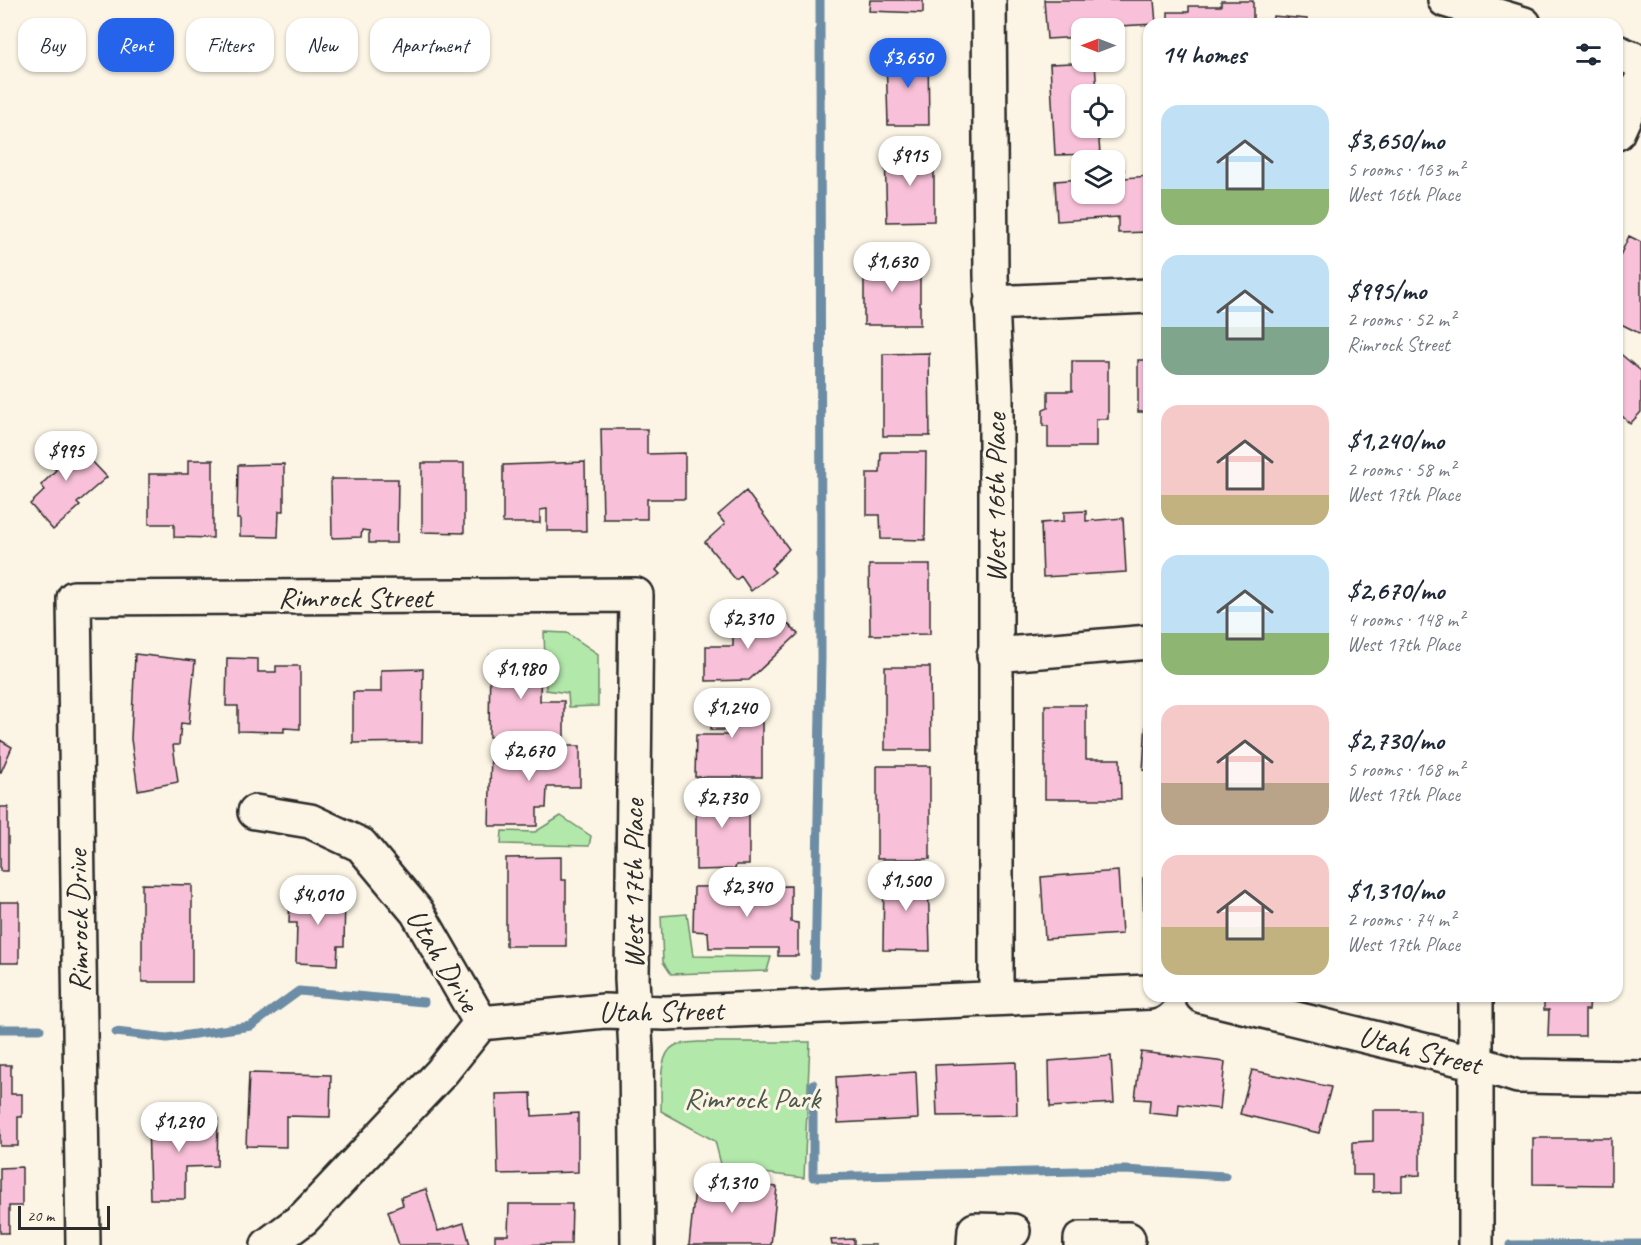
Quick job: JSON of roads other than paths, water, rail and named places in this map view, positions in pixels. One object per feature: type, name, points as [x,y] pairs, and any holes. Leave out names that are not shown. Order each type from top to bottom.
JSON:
[{"type":"street","name":"West 16th Place","points":[[990,0],[992,303],[996,396],[994,655],[996,996]]},
{"type":"street","points":[[1445,0],[1504,18]]},
{"type":"street","points":[[1623,54],[1641,62]]},
{"type":"street","points":[[1623,120],[1641,81]]},
{"type":"street","points":[[992,303],[1143,296]]},
{"type":"street","name":"Rimrock Street","points":[[74,598],[636,595]]},
{"type":"street","name":"West 17th Place","points":[[636,595],[633,1013],[638,1245]]},
{"type":"street","name":"Rimrock Drive","points":[[74,598],[83,1245]]},
{"type":"street","points":[[994,655],[1143,643]]},
{"type":"street","name":"Utah Drive","points":[[255,812],[310,821],[361,845],[417,912],[481,1023]]},
{"type":"street","name":"Utah Street","points":[[481,1023],[604,1011],[633,1013],[832,1006],[996,996],[1143,992]]},
{"type":"street","name":"Utah Street","points":[[1227,1002],[1476,1063],[1518,1076],[1641,1078]]},
{"type":"street","points":[[1476,1002],[1476,1245]]},
{"type":"street","points":[[268,1245],[304,1218],[441,1073],[481,1023]]},
{"type":"street","points":[[974,1245],[975,1230],[1013,1231]]},
{"type":"street","points":[[1081,1245],[1081,1239],[1128,1239]]},
{"type":"waterway","points":[[815,975],[821,658],[820,0]]},
{"type":"waterway","points":[[116,1032],[167,1038],[251,1026],[299,991],[424,1002]]},
{"type":"waterway","points":[[0,1029],[40,1029]]},
{"type":"waterway","points":[[813,1084],[813,1177],[1125,1170],[1225,1176]]},
{"type":"waterway","points":[[1510,1245],[1641,1244]]},
{"type":"park label","name":"Rimrock Park","points":[[752,1098]]}]
